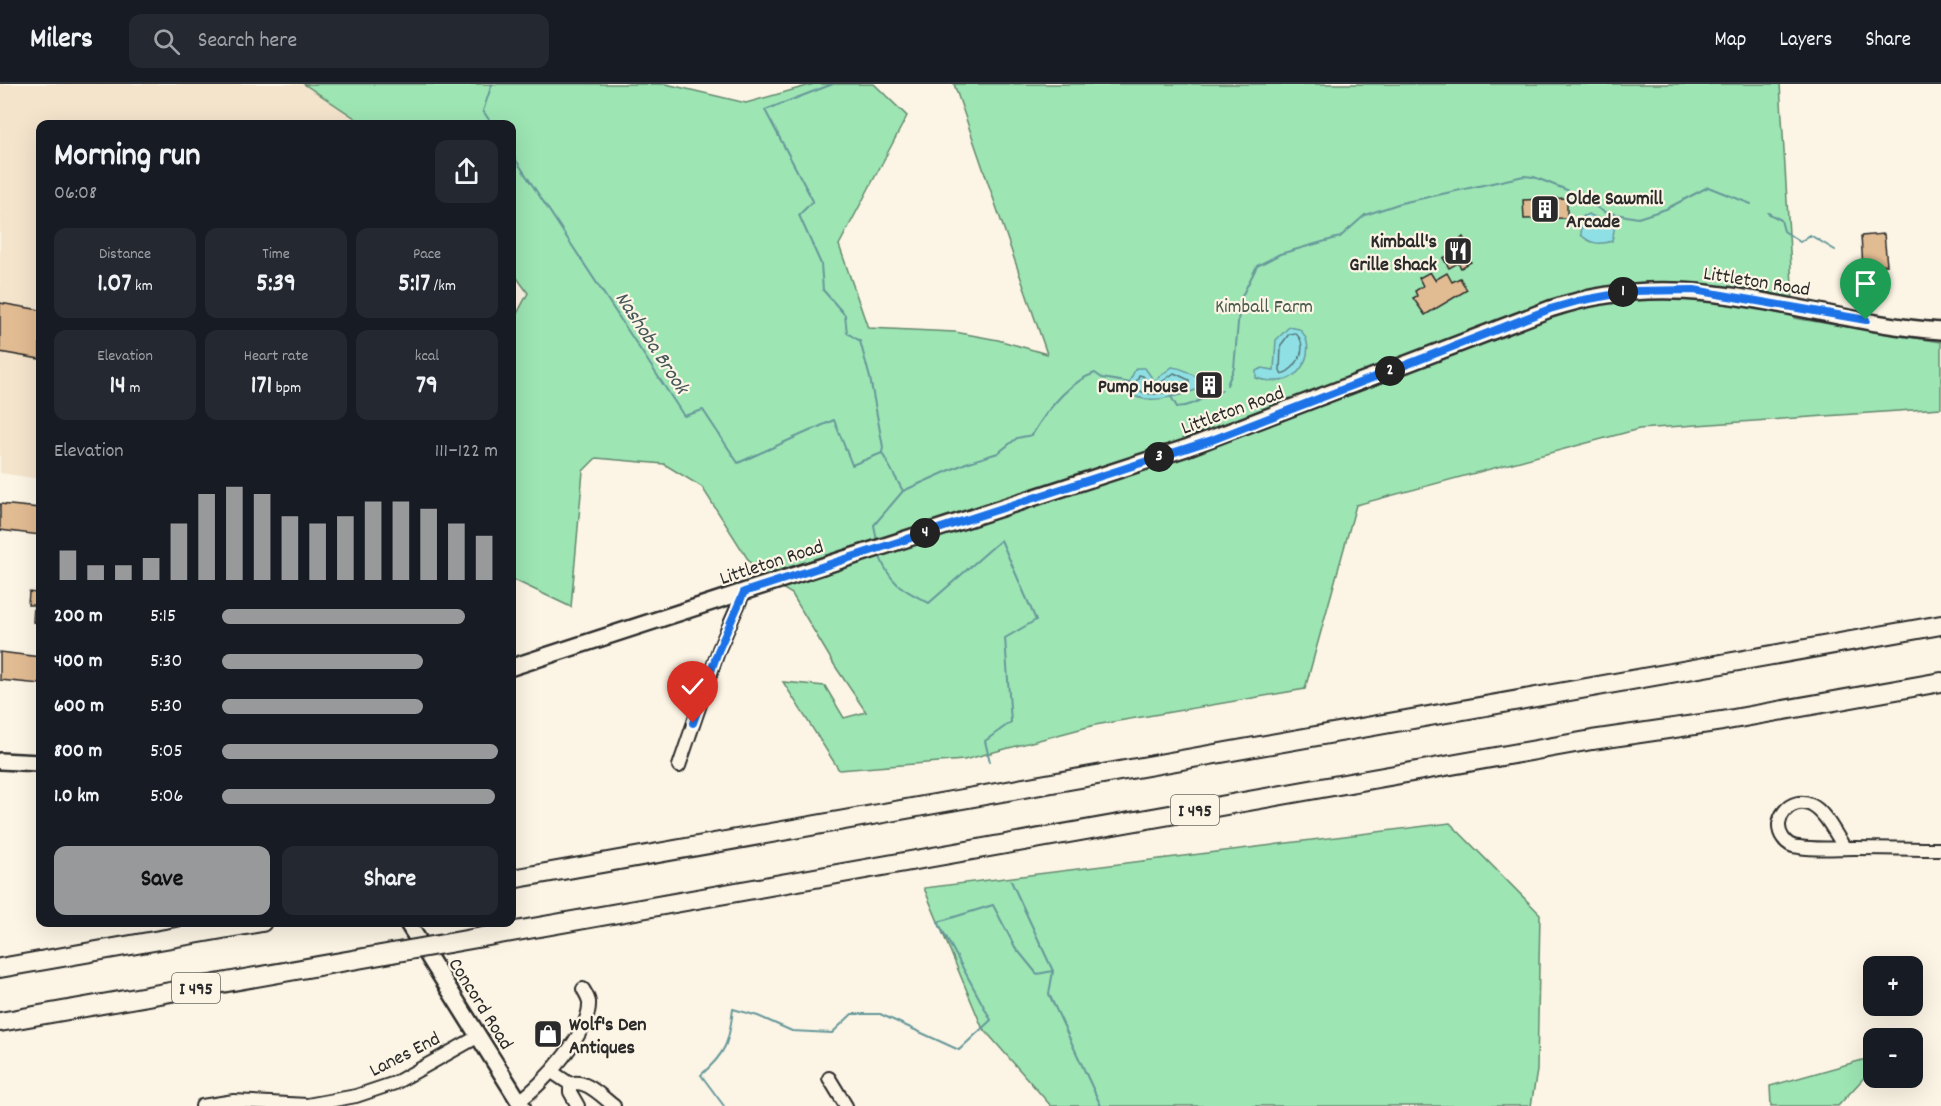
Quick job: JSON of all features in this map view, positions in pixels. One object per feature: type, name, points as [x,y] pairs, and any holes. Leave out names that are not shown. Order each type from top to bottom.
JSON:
[{"type":"highway","points":[[516,878],[1941,625]]},
{"type":"highway","name":"I 495","points":[[0,1022],[1592,740],[1722,721],[1941,682]]},
{"type":"highway","points":[[0,968],[234,927]]},
{"type":"main road","name":"Littleton Road","points":[[516,666],[1212,440],[1550,309],[1578,301],[1633,291],[1707,291],[1941,331]]},
{"type":"main road","points":[[0,761],[36,763]]},
{"type":"main road","name":"Concord Road","points":[[410,927],[521,1103]]},
{"type":"street","points":[[679,766],[718,651],[744,592]]},
{"type":"street","points":[[1845,848],[1820,812],[1812,805],[1797,803],[1788,807],[1782,814],[1779,823],[1780,832],[1793,846],[1845,848],[1941,849]]},
{"type":"street","points":[[521,1103],[552,1072],[578,1033],[586,1018],[589,1003],[583,990]]},
{"type":"street","name":"Lanes End","points":[[202,1106],[234,1101],[294,1106],[341,1099],[384,1088],[479,1036]]},
{"type":"street","points":[[552,1072],[570,1084],[582,1083],[614,1106]]},
{"type":"street","points":[[829,1078],[846,1106]]},
{"type":"street","points":[[570,1084],[570,1092],[578,1106]]},
{"type":"shaded area","points":[[0,84],[441,84],[464,120],[36,120],[36,478],[0,473]]},
{"type":"green space","name":"Kimball Farm","points":[[304,84],[666,84],[746,103],[814,84],[874,84],[907,116],[839,245],[868,328],[955,332],[998,340],[1047,354],[954,84],[1780,84],[1794,318],[1941,342],[1941,408],[1639,429],[1356,505],[1305,689],[1095,725],[964,760],[839,770],[783,682],[825,686],[844,718],[866,712],[835,666],[792,594],[756,572],[702,487],[664,464],[596,458],[583,471],[571,607],[516,581],[516,316],[528,293],[516,276],[516,120],[358,120]]},
{"type":"green space","points":[[1450,823],[1540,914],[1537,1071],[1531,1106],[1051,1106],[982,1027],[924,888]]},
{"type":"green space","points":[[1863,1060],[1863,1079],[1838,1106],[1771,1106],[1770,1086]]},
{"type":"water","points":[[1588,214],[1615,225],[1612,241],[1595,243],[1581,235],[1582,217]]},
{"type":"water","points":[[1289,327],[1299,329],[1307,342],[1308,350],[1303,365],[1292,377],[1285,380],[1270,381],[1256,378],[1256,371],[1262,368],[1274,370],[1276,340]]},
{"type":"water","points":[[1172,367],[1195,376],[1201,381],[1201,388],[1177,396],[1158,399],[1134,396],[1129,382],[1136,368],[1145,368],[1154,381]]},
{"type":"building","name":"Olde Sawmill Arcade","points":[[1567,198],[1567,218],[1524,219],[1523,200]]},
{"type":"building","points":[[1884,234],[1887,265],[1863,267],[1861,236]]},
{"type":"building","name":"Kimball's Grille Shack","points":[[1463,237],[1467,244],[1462,247],[1471,262],[1461,268],[1458,263],[1449,268],[1443,258],[1453,253],[1450,249]]},
{"type":"building","points":[[1430,272],[1435,280],[1447,273],[1452,282],[1460,278],[1467,290],[1425,315],[1413,298],[1417,296],[1415,291],[1423,286],[1419,278]]},
{"type":"building","points":[[0,303],[36,309],[36,358],[0,352]]},
{"type":"building","points":[[0,504],[36,508],[36,534],[0,530]]},
{"type":"building","points":[[29,592],[36,593],[36,622],[33,622],[34,605],[28,605]]},
{"type":"building","points":[[0,652],[36,656],[36,684],[0,680]]},
{"type":"building","name":"Wolf's Den Antiques","points":[[550,1022],[560,1033],[546,1046],[536,1035]]},
{"type":"waterway","name":"Nashoba Brook","points":[[489,120],[483,111],[492,84]]},
{"type":"waterway","points":[[833,84],[765,110],[813,201],[799,215],[821,264],[823,290],[845,315],[847,333],[860,341],[870,378],[883,447],[882,453]]},
{"type":"waterway","name":"Nashoba Brook","points":[[516,160],[684,416],[703,410],[738,463],[834,420],[852,465],[882,453],[903,491],[874,525],[877,541]]},
{"type":"waterway","points":[[1227,385],[1234,368],[1240,300],[1257,266],[1280,254],[1340,237],[1365,215],[1401,203],[1524,176],[1534,177],[1572,192],[1604,212],[1638,218],[1666,209],[1708,187],[1751,204]]},
{"type":"waterway","points":[[1768,213],[1781,220],[1784,231],[1800,242],[1810,235],[1835,250]]},
{"type":"waterway","points":[[903,491],[966,463],[998,453],[1017,438],[1032,435],[1044,416],[1067,390],[1075,383],[1095,373],[1102,378],[1131,383]]},
{"type":"waterway","points":[[1170,395],[1177,407],[1190,405],[1222,390]]},
{"type":"waterway","name":"Nashoba Brook","points":[[880,557],[899,586],[929,603],[1001,540],[1036,620],[1005,638],[1011,722],[985,741],[990,762]]},
{"type":"waterway","name":"Nashoba Brook","points":[[1011,881],[1053,971],[1049,994],[1101,1106]]},
{"type":"waterway","points":[[724,1106],[701,1075],[716,1060],[725,1046],[733,1009],[758,1016],[792,1031],[832,1033],[852,1014],[880,1014],[959,1050],[991,1020],[938,922],[993,905],[1015,947],[1037,974],[1053,971]]},
{"type":"place","name":"Olde Sawmill Arcade","points":[[1545,209]]},
{"type":"place","name":"Kimball's Grille Shack","points":[[1458,251]]},
{"type":"place","name":"Pump House","points":[[1209,385]]},
{"type":"place","name":"Wolf's Den Antiques","points":[[548,1034]]},
{"type":"route","points":[[693,723],[718,651],[744,592],[1212,440],[1564,304],[1617,293],[1650,290],[1707,291],[1866,320]]}]
